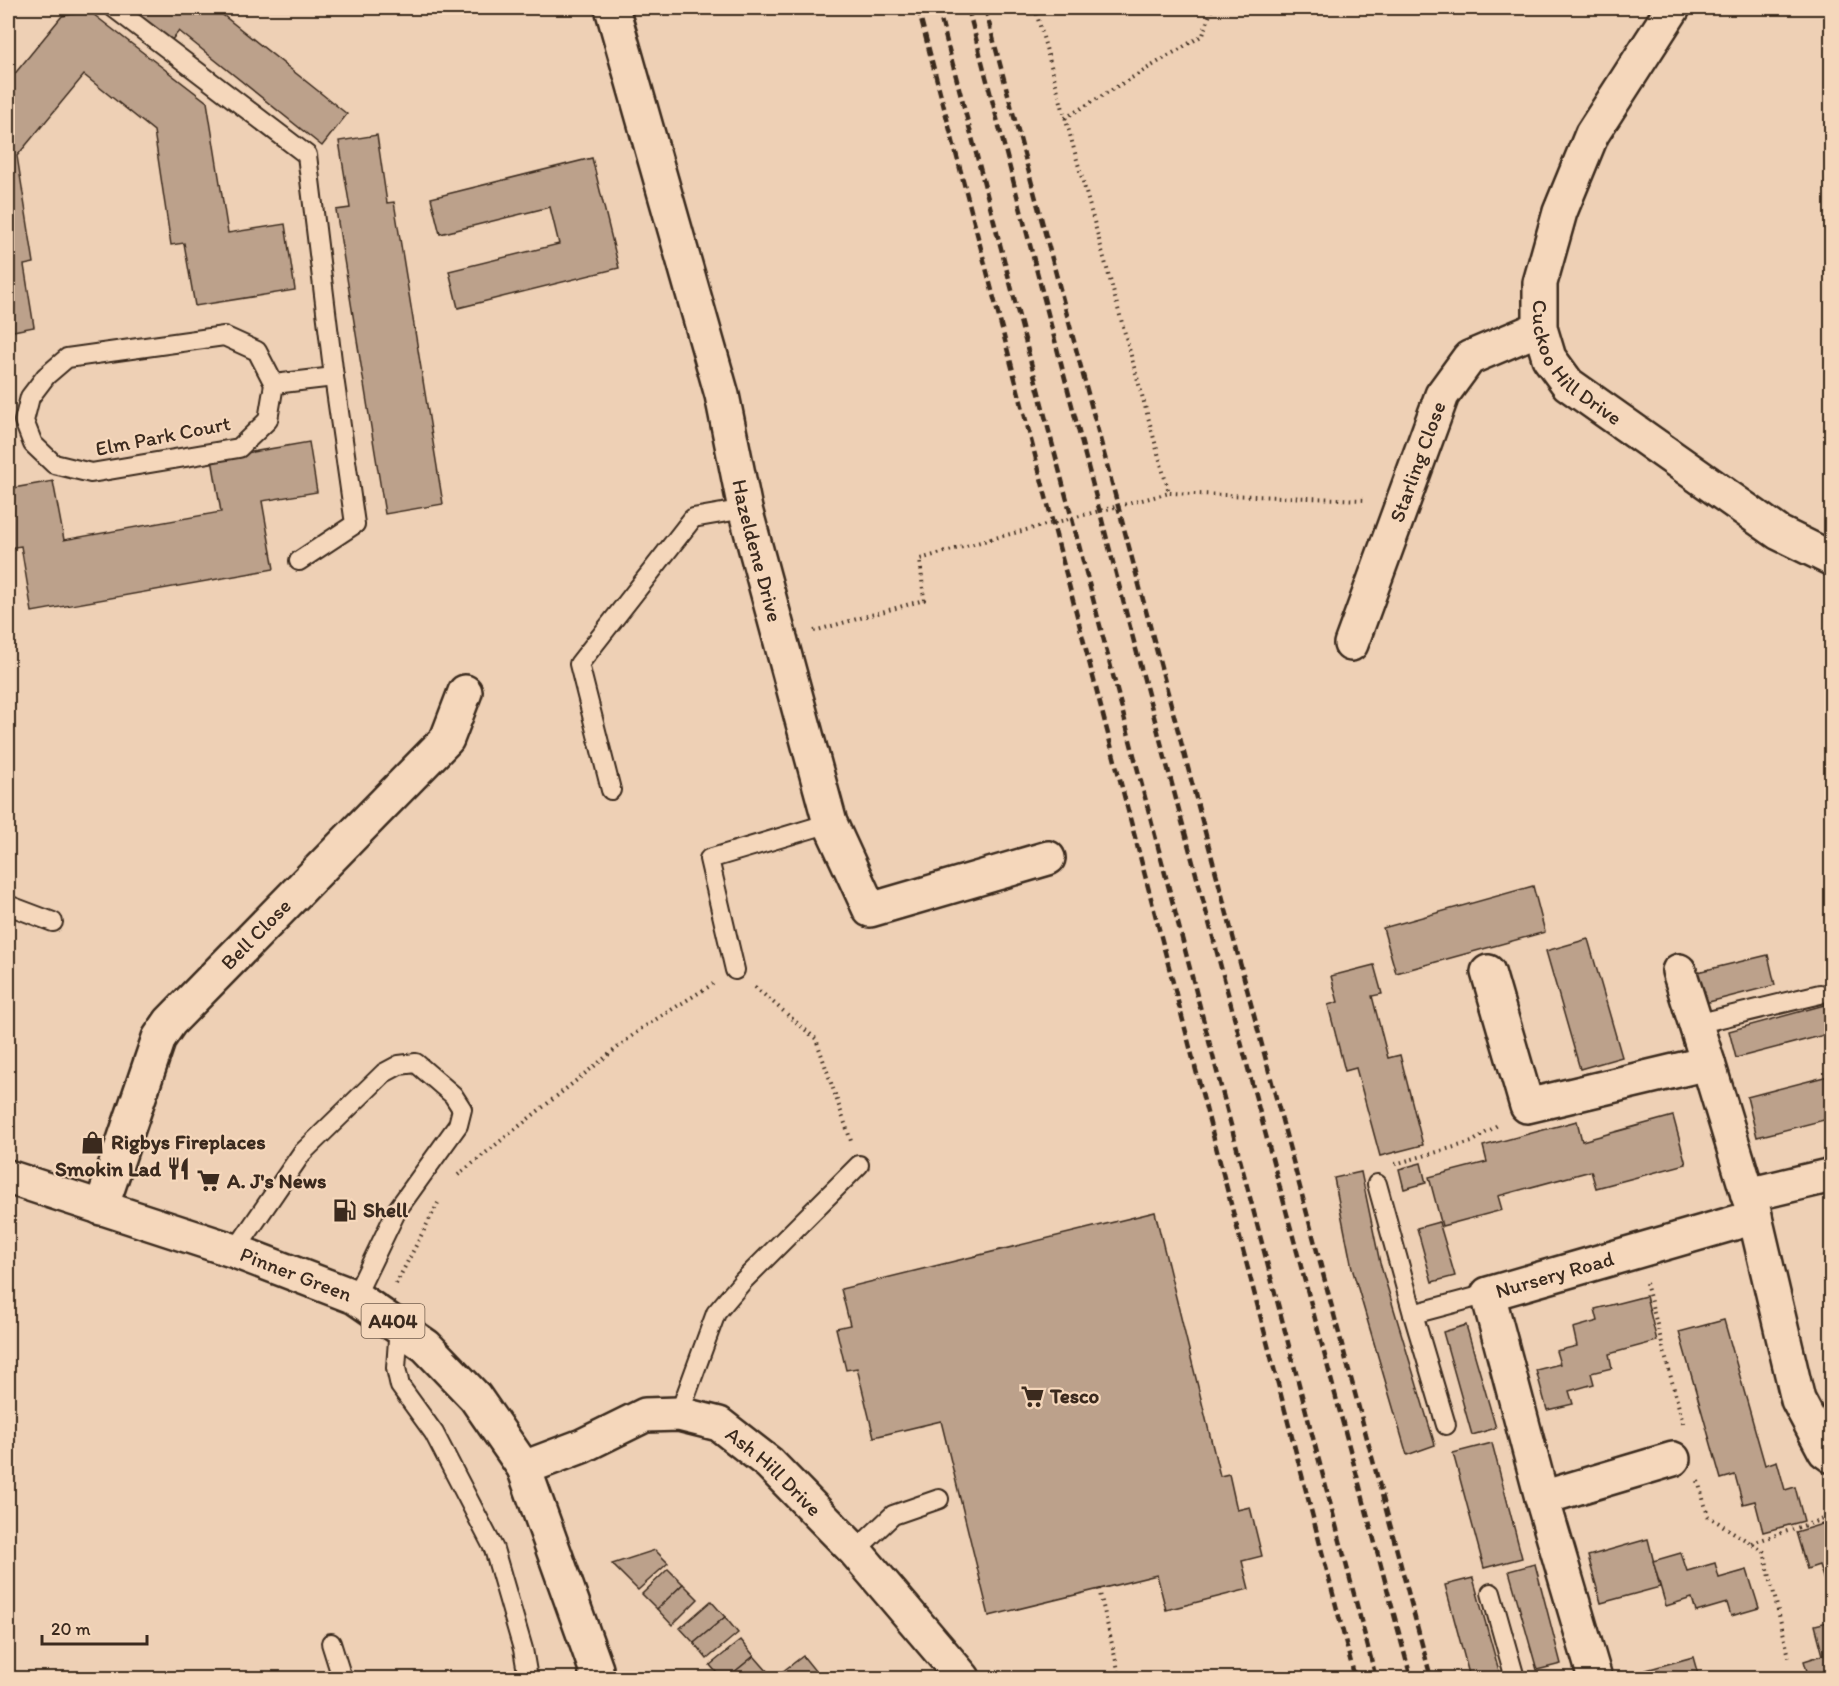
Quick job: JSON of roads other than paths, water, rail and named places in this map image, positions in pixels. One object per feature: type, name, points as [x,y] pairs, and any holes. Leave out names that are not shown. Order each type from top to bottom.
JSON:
[{"type":"street","name":"Hazeldene Drive","points":[[612,8],[722,395],[745,509],[783,640],[830,823],[870,910],[1048,858]]},
{"type":"street","name":"Cuckoo Hill Drive","points":[[1673,8],[1592,134],[1560,212],[1540,283],[1540,328],[1549,358],[1568,384],[1779,533],[1832,560]]},
{"type":"street","name":"Starling Close","points":[[1351,644],[1442,395],[1469,358],[1540,328]]},
{"type":"street","name":"Bell Close","points":[[101,1209],[159,1038],[170,1022],[447,739],[465,692]]},
{"type":"street","points":[[1679,971],[1752,1206],[1798,1400],[1825,1450],[1832,1456]]},
{"type":"street","points":[[1488,972],[1527,1106],[1708,1063]]},
{"type":"street","name":"Nursery Road","points":[[1595,1678],[1542,1498],[1488,1294],[1752,1206],[1832,1175]]},
{"type":"street","name":"Pinner Green","points":[[8,1178],[235,1251],[378,1312],[426,1346],[475,1397],[524,1468],[596,1674]]},
{"type":"street","name":"Ash Hill Drive","points":[[524,1468],[582,1446],[645,1415],[679,1414],[719,1424],[761,1456],[855,1551],[963,1678]]},
{"type":"street","points":[[1542,1498],[1673,1459]]},
{"type":"lane","points":[[114,8],[307,155],[334,377],[356,524],[299,561]]},
{"type":"lane","name":"Elm Park Court","points":[[224,336],[256,351],[274,384],[268,420],[238,448],[91,473],[54,464],[33,444],[16,422],[30,397],[46,376],[67,358],[224,336]]},
{"type":"lane","points":[[274,384],[334,377]]},
{"type":"lane","points":[[611,790],[579,664],[693,518],[745,509]]},
{"type":"lane","points":[[735,970],[709,859],[830,823]]},
{"type":"lane","points":[[8,904],[52,922]]},
{"type":"lane","points":[[1696,1024],[1820,994]]},
{"type":"lane","points":[[235,1251],[302,1153],[384,1073],[399,1065],[416,1063],[453,1095],[462,1109],[458,1125],[397,1210],[378,1312],[400,1386],[434,1433],[494,1549],[523,1648],[528,1678]]},
{"type":"lane","points":[[679,1414],[716,1313],[743,1281],[859,1164]]},
{"type":"lane","points":[[1377,1184],[1446,1425]]},
{"type":"lane","points":[[1413,1314],[1488,1294]]},
{"type":"lane","points":[[855,1551],[893,1515],[939,1499]]},
{"type":"lane","points":[[1491,1593],[1515,1678]]},
{"type":"lane","points":[[331,1643],[342,1678]]},
{"type":"railway","points":[[918,8],[1355,1678]]},
{"type":"railway","points":[[938,8],[1376,1678]]},
{"type":"railway","points":[[968,8],[1126,612],[1411,1678]]},
{"type":"railway","points":[[985,8],[1431,1678]]},
{"type":"place","name":"Rigbys Fireplaces","points":[[93,1142]]},
{"type":"place","name":"Smokin Lad","points":[[179,1169]]},
{"type":"place","name":"A. J's News","points":[[209,1181]]},
{"type":"place","name":"Shell","points":[[345,1210]]},
{"type":"place","name":"Tesco","points":[[1032,1396]]}]
